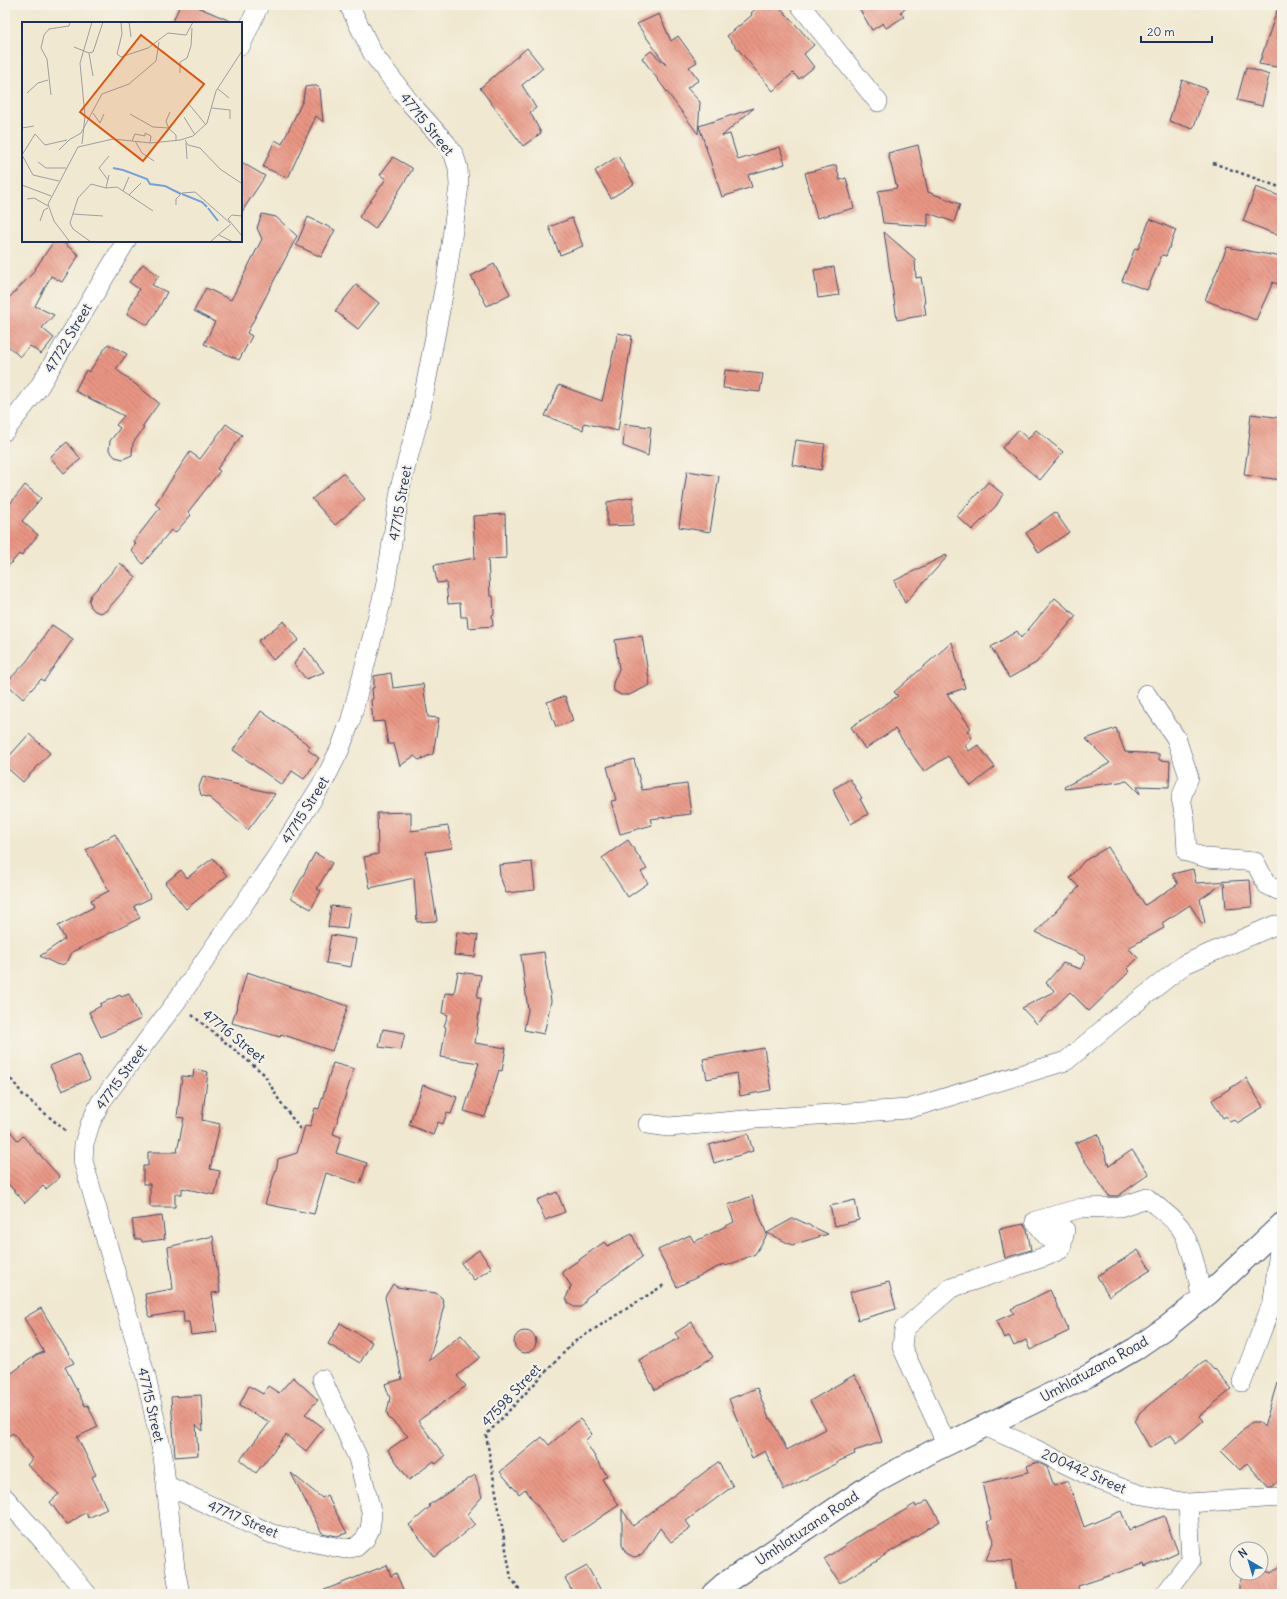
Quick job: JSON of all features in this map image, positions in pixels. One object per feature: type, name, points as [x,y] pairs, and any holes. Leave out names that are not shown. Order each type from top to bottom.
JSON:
[{"type":"street","points":[[242,43],[259,5]]},
{"type":"street","name":"47715 Street","points":[[180,1594],[175,1568],[163,1456],[146,1377],[83,1161],[84,1144],[90,1124],[100,1103],[176,1002],[279,853],[325,779],[340,749],[351,719],[385,588],[401,484],[420,414],[446,274],[459,186],[458,168],[454,155],[446,143],[411,104],[373,54],[348,5]]},
{"type":"street","points":[[800,5],[878,102]]},
{"type":"street","name":"47722 Street","points":[[5,431],[39,387],[125,242]]},
{"type":"street","points":[[1146,694],[1176,738],[1189,777],[1181,798],[1185,818],[1187,852],[1207,858],[1254,862],[1267,885],[1282,892]]},
{"type":"street","points":[[648,1124],[669,1127],[755,1119],[908,1109],[1066,1061],[1113,1021],[1185,964],[1275,925],[1282,925]]},
{"type":"street","points":[[947,1445],[902,1347],[904,1329],[951,1288],[1047,1256],[1061,1249],[1065,1230],[1048,1238],[1035,1222],[1081,1208],[1120,1207],[1147,1198],[1180,1227],[1198,1274],[1201,1299]]},
{"type":"street","points":[[1242,1382],[1273,1301],[1282,1224]]},
{"type":"street","name":"Umhlatuzana Road","points":[[713,1594],[730,1579],[872,1484],[1090,1374],[1135,1349],[1168,1326],[1201,1299],[1282,1224]]},
{"type":"street","name":"47717 Street","points":[[166,1484],[272,1534],[344,1549],[356,1547],[365,1539],[370,1529],[372,1515],[358,1458],[322,1378]]},
{"type":"street","name":"200442 Street","points":[[985,1426],[1096,1479],[1138,1494],[1188,1503],[1282,1497]]},
{"type":"street","points":[[5,1498],[87,1594]]},
{"type":"street","points":[[1165,1594],[1191,1560],[1188,1503]]},
{"type":"path","points":[[1213,163],[1282,188]]},
{"type":"path","name":"47716 Street","points":[[176,1002],[264,1074],[279,1100],[300,1129]]},
{"type":"path","points":[[5,1077],[14,1081],[27,1099],[84,1144]]},
{"type":"path","name":"47598 Street","points":[[523,1594],[511,1578],[486,1435],[574,1342],[664,1286]]},
{"type":"building","points":[[180,5],[193,5],[233,22],[172,22]]},
{"type":"building","points":[[760,5],[778,5],[814,45],[804,54],[814,67],[799,79],[793,73],[773,91],[727,36],[752,15],[751,13]]},
{"type":"building","points":[[857,5],[911,5],[900,12],[904,17],[886,28],[883,23],[872,30]]},
{"type":"building","points":[[1279,5],[1282,6],[1282,68],[1259,64]]},
{"type":"building","points":[[659,14],[671,41],[678,36],[697,62],[689,67],[699,80],[687,88],[700,102],[698,134],[642,58],[651,51],[666,65],[637,24]]},
{"type":"building","points":[[527,48],[543,68],[522,85],[536,108],[530,112],[541,133],[523,146],[480,88]]},
{"type":"building","points":[[1246,67],[1269,75],[1262,106],[1237,100]]},
{"type":"building","points":[[1182,80],[1207,89],[1193,129],[1169,121]]},
{"type":"building","points":[[317,86],[320,89],[323,122],[316,116],[288,178],[263,167],[275,140],[282,144],[303,100],[305,87]]},
{"type":"building","points":[[754,108],[722,136],[730,134],[738,160],[780,147],[785,164],[748,175],[752,187],[722,197],[699,126]]},
{"type":"building","points":[[918,145],[928,192],[960,204],[954,222],[928,213],[928,226],[883,223],[878,191],[897,188],[888,153]]},
{"type":"building","points":[[618,156],[634,184],[611,198],[595,171]]},
{"type":"building","points":[[393,157],[412,168],[412,170],[375,229],[359,217],[386,179],[380,175]]},
{"type":"building","points":[[242,163],[265,176],[242,211]]},
{"type":"building","points":[[836,165],[840,180],[846,178],[854,208],[817,218],[805,173]]},
{"type":"building","points":[[1256,187],[1282,197],[1282,237],[1243,221]]},
{"type":"building","points":[[262,214],[276,217],[297,236],[247,333],[252,336],[239,360],[204,344],[215,322],[194,311],[206,288],[231,300],[262,239],[257,228]]},
{"type":"building","points":[[308,217],[335,230],[321,257],[296,245]]},
{"type":"building","points":[[572,218],[583,246],[560,255],[549,227]]},
{"type":"building","points":[[1150,219],[1176,230],[1166,256],[1162,255],[1147,290],[1122,281],[1135,248],[1138,249]]},
{"type":"building","points":[[884,232],[915,259],[916,278],[921,277],[926,315],[897,320]]},
{"type":"building","points":[[53,242],[62,242],[79,255],[62,282],[51,276],[35,306],[54,315],[42,328],[54,338],[41,354],[30,346],[20,357],[5,343],[5,302],[31,275]]},
{"type":"building","points":[[1227,247],[1282,257],[1282,273],[1277,284],[1273,282],[1256,320],[1205,300]]},
{"type":"building","points":[[143,264],[159,276],[152,285],[167,292],[148,325],[127,314],[139,289],[129,282]]},
{"type":"building","points":[[494,264],[510,294],[487,306],[471,276]]},
{"type":"building","points":[[834,267],[839,295],[818,298],[814,270]]},
{"type":"building","points":[[356,285],[379,303],[358,329],[335,311]]},
{"type":"building","points":[[618,333],[632,336],[618,431],[584,423],[583,430],[545,416],[559,385],[602,401]]},
{"type":"building","points":[[108,344],[127,354],[116,369],[159,403],[133,443],[132,455],[123,459],[115,457],[109,450],[110,441],[120,428],[116,425],[124,416],[75,391],[86,370],[89,372]]},
{"type":"building","points":[[725,370],[763,374],[760,392],[723,388]]},
{"type":"building","points":[[1251,414],[1282,418],[1282,480],[1244,475]]},
{"type":"building","points":[[226,424],[242,435],[217,469],[220,471],[188,512],[191,515],[175,533],[171,530],[143,564],[131,550],[136,544],[133,542],[160,508],[155,504],[190,452],[200,459]]},
{"type":"building","points":[[625,424],[651,427],[648,456],[623,446]]},
{"type":"building","points":[[1018,430],[1028,439],[1036,430],[1063,452],[1040,480],[1002,448]]},
{"type":"building","points":[[796,440],[825,444],[821,470],[792,465]]},
{"type":"building","points":[[67,442],[81,459],[64,473],[50,457]]},
{"type":"building","points":[[687,471],[719,476],[710,532],[679,527]]},
{"type":"building","points":[[343,473],[365,499],[335,525],[312,499]]},
{"type":"building","points":[[988,482],[1003,494],[996,506],[972,530],[957,516]]},
{"type":"building","points":[[25,485],[41,498],[22,521],[38,535],[21,556],[19,554],[5,570],[5,508],[6,509]]},
{"type":"building","points":[[633,497],[633,525],[607,526],[607,502]]},
{"type":"building","points":[[1055,512],[1069,532],[1039,553],[1026,533]]},
{"type":"building","points":[[505,514],[506,558],[488,559],[490,596],[493,596],[493,626],[468,628],[467,617],[461,617],[460,603],[448,604],[446,582],[437,583],[434,565],[475,558],[473,516]]},
{"type":"building","points":[[946,555],[947,557],[905,603],[894,581]]},
{"type":"building","points":[[120,563],[136,577],[106,611],[100,613],[95,611],[91,607],[89,601],[91,595]]},
{"type":"building","points":[[1055,598],[1076,616],[1036,663],[1009,678],[991,647],[1017,631],[1021,638]]},
{"type":"building","points":[[284,621],[299,640],[273,660],[258,641]]},
{"type":"building","points":[[52,625],[73,639],[44,681],[41,679],[23,699],[6,683],[27,661]]},
{"type":"building","points":[[642,636],[650,685],[629,695],[621,695],[614,691],[613,683],[619,669],[615,640]]},
{"type":"building","points":[[952,642],[965,688],[947,694],[971,728],[967,731],[972,738],[965,746],[969,751],[978,745],[995,767],[971,786],[948,756],[924,772],[895,729],[865,749],[851,727],[898,696],[894,692]]},
{"type":"building","points":[[305,648],[324,672],[306,679],[294,664]]},
{"type":"building","points":[[391,673],[393,688],[423,684],[428,717],[439,718],[433,754],[419,760],[414,756],[400,766],[394,744],[388,744],[384,721],[373,722],[371,700],[373,699],[372,688],[374,688],[374,676]]},
{"type":"building","points":[[565,696],[573,721],[556,727],[547,702]]},
{"type":"building","points":[[261,711],[310,746],[308,750],[319,758],[304,779],[292,771],[282,785],[233,750]]},
{"type":"building","points":[[1116,728],[1125,752],[1159,754],[1159,760],[1170,761],[1169,787],[1137,786],[1140,794],[1127,781],[1065,789],[1064,787],[1110,763],[1086,739]]},
{"type":"building","points":[[29,734],[50,753],[23,782],[5,766],[5,761]]},
{"type":"building","points":[[634,759],[642,790],[687,784],[691,814],[650,819],[652,825],[620,834],[611,801],[616,800],[607,767]]},
{"type":"building","points":[[203,776],[275,794],[248,830],[210,798],[201,795],[199,787]]},
{"type":"building","points":[[850,779],[862,798],[860,799],[868,814],[851,824],[833,789]]},
{"type":"building","points":[[411,812],[411,831],[448,826],[452,848],[426,852],[437,921],[417,922],[414,878],[370,888],[364,857],[378,854],[377,813]]},
{"type":"building","points":[[115,834],[151,898],[134,906],[140,918],[72,952],[68,961],[64,964],[58,965],[40,956],[65,939],[58,926],[94,907],[91,900],[109,891],[86,850]]},
{"type":"building","points":[[628,840],[647,869],[641,872],[648,883],[628,897],[602,858]]},
{"type":"building","points":[[1108,847],[1145,905],[1178,884],[1172,874],[1193,869],[1196,883],[1250,880],[1252,907],[1226,909],[1224,883],[1200,899],[1205,923],[1202,924],[1190,905],[1162,923],[1164,928],[1128,948],[1138,958],[1127,969],[1130,971],[1089,1011],[1070,992],[1037,1024],[1022,1008],[1055,991],[1046,983],[1063,963],[1081,969],[1086,957],[1036,932],[1079,887],[1070,878],[1084,861]]},
{"type":"building","points":[[315,853],[332,863],[317,889],[321,891],[311,909],[291,898]]},
{"type":"building","points":[[213,858],[227,876],[186,909],[165,883],[181,870],[187,878]]},
{"type":"building","points":[[532,862],[535,890],[506,893],[500,876],[499,865]]},
{"type":"building","points":[[331,906],[350,908],[347,929],[328,927]]},
{"type":"building","points":[[457,932],[478,935],[475,957],[454,955]]},
{"type":"building","points":[[331,935],[356,939],[351,967],[326,963]]},
{"type":"building","points":[[544,952],[551,1001],[544,1034],[524,1030],[528,1010],[521,955]]},
{"type":"building","points":[[247,972],[348,1006],[332,1051],[281,1034],[280,1037],[232,1023]]},
{"type":"building","points":[[458,972],[481,975],[477,998],[481,998],[475,1043],[506,1048],[502,1071],[499,1070],[485,1117],[464,1111],[479,1063],[441,1057],[446,1027],[444,1026],[448,1015],[442,1013],[445,993],[454,994]]},
{"type":"building","points":[[129,994],[141,1019],[101,1037],[89,1012],[101,1006],[100,1004],[120,995],[121,997]]},
{"type":"building","points":[[383,1029],[405,1033],[401,1050],[379,1047]]},
{"type":"building","points":[[764,1048],[771,1090],[740,1096],[737,1073],[707,1079],[703,1059]]},
{"type":"building","points":[[78,1054],[90,1079],[62,1091],[50,1066]]},
{"type":"building","points":[[333,1063],[354,1069],[333,1134],[341,1137],[336,1153],[367,1163],[360,1184],[326,1173],[314,1214],[265,1204],[278,1159],[297,1153],[305,1126],[310,1127],[315,1108],[319,1109]]},
{"type":"building","points":[[194,1069],[208,1072],[202,1120],[220,1124],[210,1169],[220,1171],[215,1195],[182,1188],[182,1194],[175,1194],[175,1207],[150,1207],[150,1184],[143,1184],[143,1166],[148,1166],[148,1152],[177,1152],[184,1118],[177,1117],[182,1076],[193,1077]]},
{"type":"building","points":[[1246,1078],[1263,1107],[1237,1123],[1234,1120],[1230,1122],[1226,1116],[1223,1118],[1212,1100]]},
{"type":"building","points":[[423,1085],[457,1097],[451,1114],[447,1113],[443,1124],[438,1122],[433,1135],[409,1125]]},
{"type":"building","points":[[5,1124],[18,1141],[23,1136],[60,1177],[46,1189],[43,1186],[25,1203],[5,1180]]},
{"type":"building","points":[[748,1134],[753,1151],[714,1163],[709,1145]]},
{"type":"building","points":[[1098,1134],[1109,1166],[1132,1150],[1149,1174],[1118,1196],[1109,1196],[1082,1157],[1075,1143]]},
{"type":"building","points":[[557,1192],[565,1212],[545,1220],[537,1200]]},
{"type":"building","points":[[752,1196],[767,1235],[755,1254],[726,1266],[724,1264],[677,1287],[658,1250],[690,1235],[694,1242],[734,1222],[728,1205]]},
{"type":"building","points":[[855,1200],[859,1220],[835,1226],[830,1206]]},
{"type":"building","points":[[162,1216],[165,1239],[142,1242],[141,1239],[135,1239],[132,1220]]},
{"type":"building","points":[[792,1219],[796,1219],[828,1234],[792,1245],[767,1233]]},
{"type":"building","points":[[1024,1224],[1027,1229],[1031,1250],[1005,1258],[999,1229]]},
{"type":"building","points":[[632,1234],[642,1257],[586,1298],[581,1307],[574,1307],[569,1304],[566,1298],[571,1286],[562,1272],[604,1242],[607,1246]]},
{"type":"building","points":[[213,1236],[220,1292],[212,1293],[217,1332],[191,1335],[189,1322],[184,1322],[183,1311],[149,1317],[145,1294],[173,1289],[168,1247]]},
{"type":"building","points":[[479,1250],[492,1268],[474,1280],[461,1263]]},
{"type":"building","points":[[1138,1250],[1151,1270],[1109,1296],[1097,1276]]},
{"type":"building","points":[[889,1282],[896,1309],[858,1320],[850,1292]]},
{"type":"building","points":[[393,1284],[397,1287],[436,1293],[442,1298],[444,1306],[429,1361],[461,1335],[480,1357],[457,1376],[466,1386],[418,1421],[445,1456],[436,1464],[434,1461],[409,1480],[388,1450],[408,1436],[388,1417],[387,1412],[390,1398],[385,1384],[402,1379],[385,1297]]},
{"type":"building","points":[[1050,1290],[1069,1331],[1030,1350],[1026,1340],[1014,1346],[1009,1336],[1004,1338],[996,1321],[1014,1313],[1011,1309]]},
{"type":"building","points":[[41,1308],[74,1363],[65,1367],[85,1406],[88,1405],[98,1427],[77,1437],[96,1475],[92,1477],[107,1509],[88,1518],[86,1512],[67,1525],[50,1502],[59,1494],[27,1465],[32,1459],[13,1433],[5,1438],[5,1378],[36,1355],[44,1352],[24,1318]]},
{"type":"building","points":[[692,1322],[713,1357],[688,1373],[655,1390],[639,1360],[679,1338],[675,1333]]},
{"type":"building","points":[[340,1323],[372,1342],[360,1363],[328,1344]]},
{"type":"building","points":[[525,1331],[533,1334],[536,1342],[533,1350],[525,1353],[517,1350],[514,1342],[517,1334]]},
{"type":"building","points":[[1205,1360],[1232,1389],[1199,1416],[1203,1421],[1177,1443],[1171,1435],[1150,1448],[1135,1422],[1140,1412]]},
{"type":"building","points":[[854,1375],[866,1395],[882,1442],[854,1451],[855,1454],[784,1490],[765,1451],[752,1458],[729,1399],[757,1388],[769,1419],[771,1418],[787,1450],[826,1429],[810,1401]]},
{"type":"building","points":[[293,1377],[318,1400],[305,1414],[324,1428],[306,1451],[286,1435],[256,1473],[240,1460],[270,1422],[239,1406],[249,1386],[263,1394],[268,1386],[279,1393]]},
{"type":"building","points":[[1277,1383],[1282,1383],[1282,1478],[1272,1487],[1268,1487],[1247,1463],[1240,1470],[1221,1451],[1252,1422],[1259,1422],[1264,1427]]},
{"type":"building","points":[[201,1395],[203,1431],[196,1425],[198,1455],[175,1457],[171,1397]]},
{"type":"building","points":[[580,1419],[592,1434],[585,1441],[607,1476],[602,1479],[619,1505],[564,1542],[525,1489],[519,1494],[500,1472],[542,1437],[549,1445]]},
{"type":"building","points":[[718,1462],[733,1486],[686,1521],[691,1528],[671,1542],[660,1528],[642,1555],[634,1557],[626,1553],[622,1545],[622,1509],[633,1526]]},
{"type":"building","points":[[1037,1462],[1047,1467],[1054,1486],[1068,1481],[1084,1527],[1121,1511],[1129,1530],[1164,1516],[1178,1552],[1145,1567],[1144,1564],[1078,1586],[1079,1592],[1069,1594],[1016,1594],[1011,1560],[986,1560],[994,1540],[987,1522],[991,1520],[982,1483],[1029,1472],[1027,1466]]},
{"type":"building","points":[[291,1473],[322,1498],[327,1495],[347,1533],[337,1536],[322,1533]]},
{"type":"building","points":[[475,1475],[482,1497],[467,1514],[475,1524],[435,1557],[409,1525],[430,1507],[429,1505]]},
{"type":"building","points":[[928,1500],[940,1521],[840,1583],[824,1559],[867,1531],[875,1528],[915,1504],[916,1507]]},
{"type":"building","points":[[387,1565],[391,1576],[396,1573],[405,1594],[317,1594],[317,1593]]},
{"type":"building","points":[[1282,1565],[1282,1594],[1239,1594],[1240,1581],[1269,1581],[1269,1572],[1271,1573]]},
{"type":"building","points":[[587,1566],[603,1594],[574,1594],[565,1578]]}]
